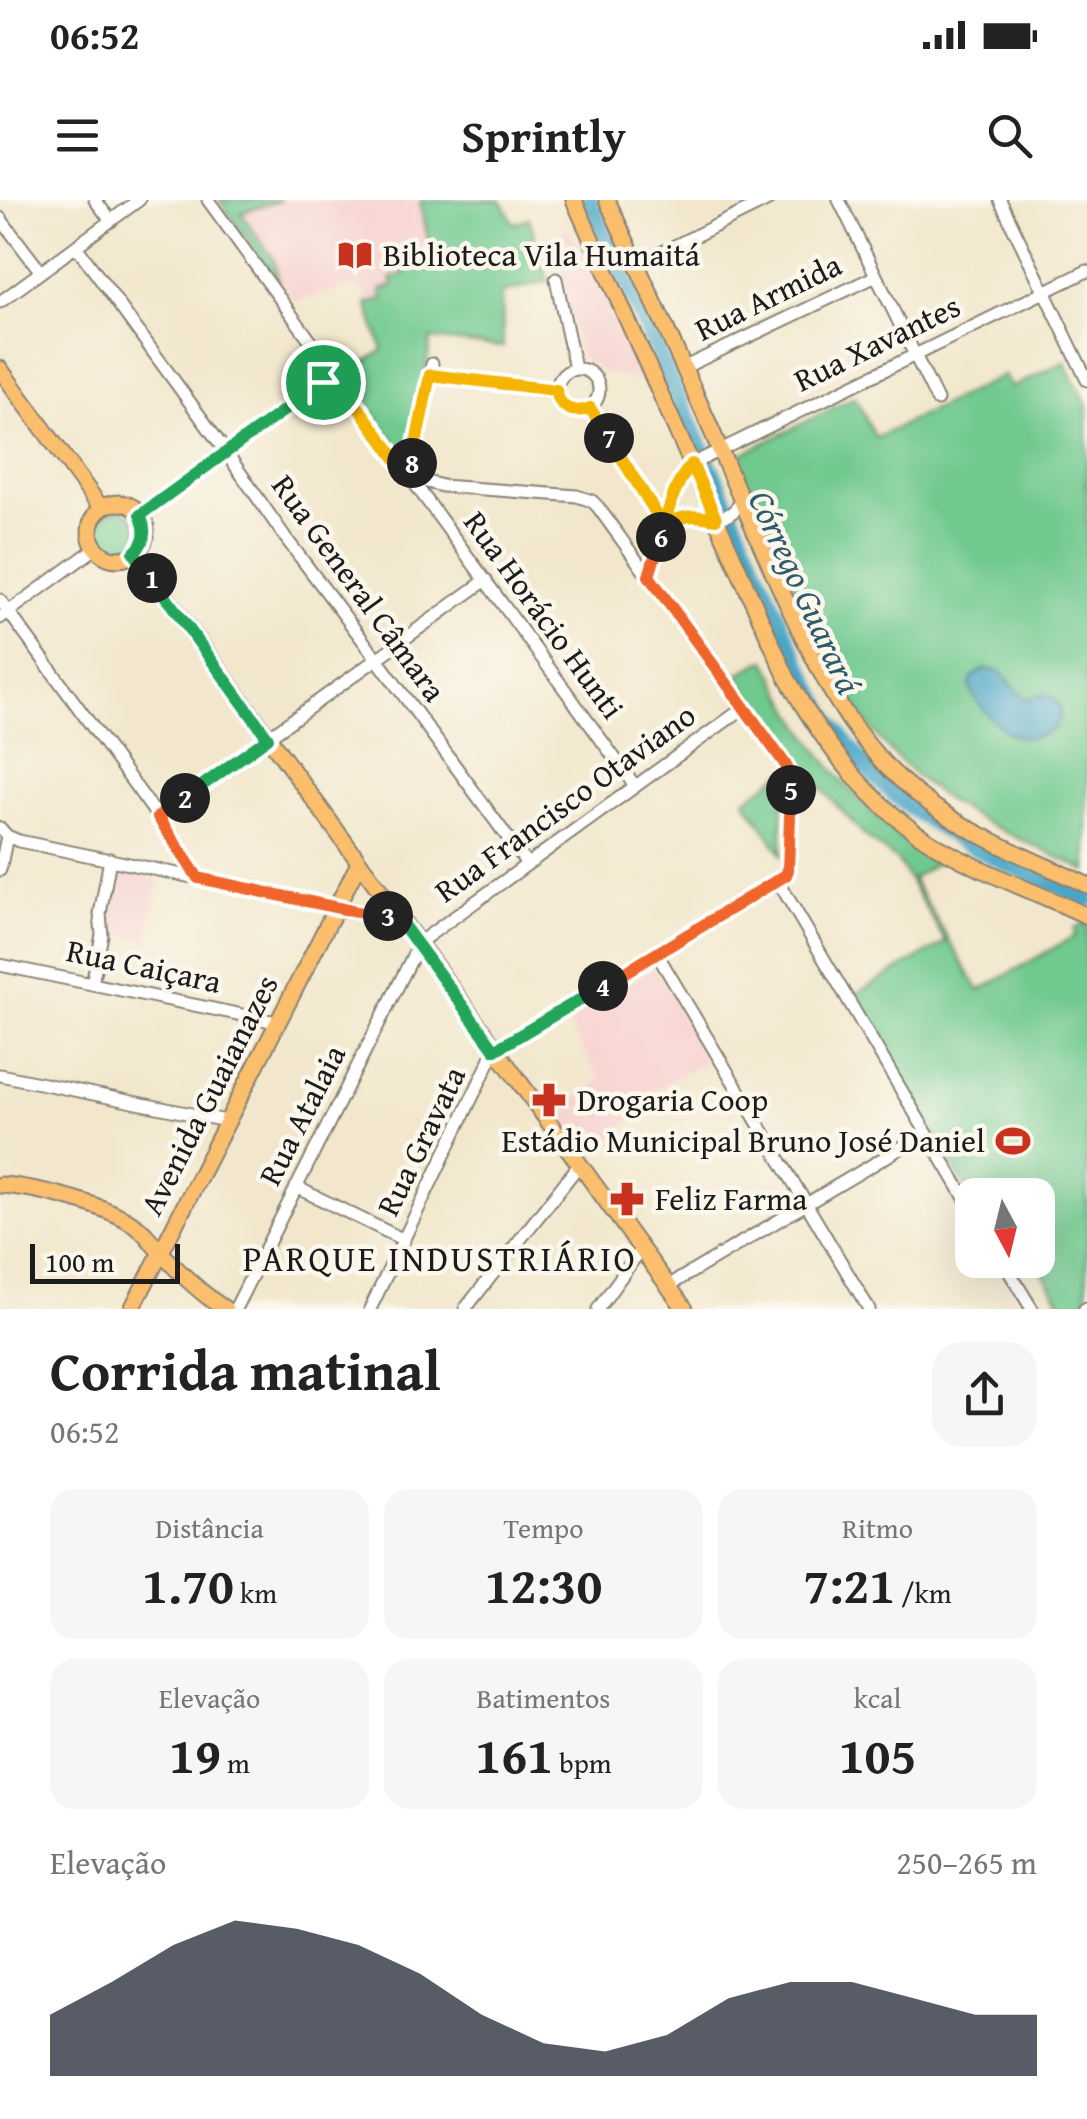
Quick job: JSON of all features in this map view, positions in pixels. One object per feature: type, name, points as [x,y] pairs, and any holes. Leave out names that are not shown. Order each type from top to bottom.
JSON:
[{"type":"main road","points":[[574,200],[705,457],[738,506],[843,713],[901,781],[949,818],[1087,884]]},
{"type":"main road","points":[[607,200],[683,368],[719,518],[787,678],[824,740],[861,786],[896,818],[945,851],[1087,916]]},
{"type":"main road","points":[[0,369],[101,508]]},
{"type":"main road","points":[[122,503],[140,515],[145,537],[134,553],[116,558],[96,548],[90,526],[101,508],[122,503]]},
{"type":"main road","points":[[134,553],[685,1309]]},
{"type":"main road","name":"Avenida Guaianazes","points":[[132,1309],[359,863]]},
{"type":"main road","points":[[336,907],[398,918]]},
{"type":"main road","points":[[0,1185],[114,1212],[144,1233],[196,1288],[225,1309]]},
{"type":"street","points":[[95,200],[111,221]]},
{"type":"street","points":[[0,302],[140,200]]},
{"type":"street","name":"Rua Horácio Hunti","points":[[208,200],[635,786]]},
{"type":"street","points":[[636,265],[768,200]]},
{"type":"street","points":[[839,200],[938,400]]},
{"type":"street","points":[[1000,200],[1087,380]]},
{"type":"street","points":[[0,218],[42,272]]},
{"type":"street","name":"Rua General Câmara","points":[[76,246],[285,538],[527,864]]},
{"type":"street","name":"Rua Xavantes","points":[[705,457],[1087,271]]},
{"type":"street","name":"Rua Armida","points":[[683,368],[876,276]]},
{"type":"street","points":[[556,279],[575,369]]},
{"type":"street","points":[[575,369],[591,373],[598,382],[598,399],[580,412],[570,410],[558,400],[556,390],[560,378],[575,369]]},
{"type":"street","points":[[495,1050],[778,881],[788,870],[791,779],[785,764],[598,508],[585,498],[442,486],[408,475],[415,458],[431,370],[556,390]]},
{"type":"street","points":[[140,515],[334,374]]},
{"type":"street","points":[[590,408],[664,526]]},
{"type":"street","points":[[649,576],[678,484],[705,457]]},
{"type":"street","points":[[678,484],[682,503],[690,514]]},
{"type":"street","points":[[664,526],[690,514],[719,518],[738,506]]},
{"type":"street","points":[[4,615],[96,548]]},
{"type":"street","points":[[158,817],[486,580]]},
{"type":"street","points":[[0,600],[4,615],[158,817],[198,878]]},
{"type":"street","name":"Rua Francisco Otaviano","points":[[418,945],[745,708]]},
{"type":"street","points":[[0,870],[4,832],[336,907]]},
{"type":"street","points":[[92,984],[110,859]]},
{"type":"street","points":[[778,881],[955,1182]]},
{"type":"street","name":"Rua Atalaia","points":[[235,1309],[418,945]]},
{"type":"street","points":[[658,954],[869,1309]]},
{"type":"street","name":"Rua Caiçara","points":[[0,965],[276,1022]]},
{"type":"street","name":"Rua Gravata","points":[[370,1309],[495,1050]]},
{"type":"street","points":[[0,1075],[226,1121]]},
{"type":"street","points":[[668,1286],[926,1133]]},
{"type":"street","points":[[465,1309],[579,1165]]},
{"type":"street","points":[[296,1187],[404,1240]]},
{"type":"street","points":[[598,1309],[640,1249]]},
{"type":"street","points":[[1013,1278],[1032,1309]]},
{"type":"shaded area","points":[[282,200],[420,200],[440,294],[431,338],[346,375],[383,350],[361,284],[294,302],[279,282],[273,258],[241,212]]},
{"type":"shaded area","points":[[570,229],[643,382],[602,372],[580,359],[554,236]]},
{"type":"shaded area","points":[[116,869],[159,878],[148,940],[111,932],[107,913]]},
{"type":"shaded area","points":[[651,970],[657,971],[708,1059],[645,1096],[648,1102],[589,1162],[555,1114],[601,1080],[566,1021]]},
{"type":"green space","points":[[219,200],[282,200],[241,213],[273,258],[279,282]]},
{"type":"green space","points":[[420,200],[501,200],[514,224],[529,218],[548,281],[502,293],[503,347],[431,339],[413,442],[408,452],[402,453],[346,375],[383,350],[367,304],[383,299],[381,290],[393,286],[391,278],[405,274],[401,261],[431,253]]},
{"type":"green space","points":[[1065,362],[1087,406],[1087,871],[951,803],[890,751],[835,677],[737,460],[855,397],[876,438],[1004,375],[1011,388]]},
{"type":"green space","points":[[118,510],[133,516],[139,531],[133,546],[118,552],[103,546],[97,531],[103,516]]},
{"type":"green space","name":"Estádio Municipal Bruno José Daniel","points":[[766,660],[809,737],[840,779],[895,833],[936,863],[912,879],[979,991],[1076,935],[1074,929],[1087,922],[1087,1300],[1071,1309],[1065,1309],[1046,1278],[1055,1278],[1055,1178],[960,1178],[853,996],[946,942],[898,861],[865,836],[821,788],[804,786],[738,674]]},
{"type":"green space","points":[[783,772],[782,855],[745,800]]},
{"type":"water","points":[[985,669],[1000,672],[1026,699],[1046,694],[1055,699],[1060,714],[1054,728],[1024,737],[1001,727],[971,689],[972,679]]},
{"type":"waterway","name":"Córrego Guarará","points":[[589,200],[798,663],[831,724],[857,757],[914,809],[978,849],[1087,899]]},
{"type":"place","name":"Biblioteca Vila Humaitá","points":[[355,255]]},
{"type":"place","name":"Drogaria Coop","points":[[549,1100]]},
{"type":"place","name":"Estádio Municipal Bruno José Daniel","points":[[1013,1141]]},
{"type":"place","name":"Feliz Farma","points":[[627,1199]]},
{"type":"district","name":"PARQUE INDUSTRIÁRIO","points":[[440,1259]]},
{"type":"route","points":[[323,382],[140,515],[145,537],[134,553],[268,738],[158,817],[198,878],[398,918],[495,1050],[786,875],[790,774],[649,576],[664,526],[678,484],[692,464],[716,519],[690,514],[664,526],[590,408],[580,412],[565,408],[556,390],[430,375],[415,458],[407,474],[334,374],[323,382]]}]
